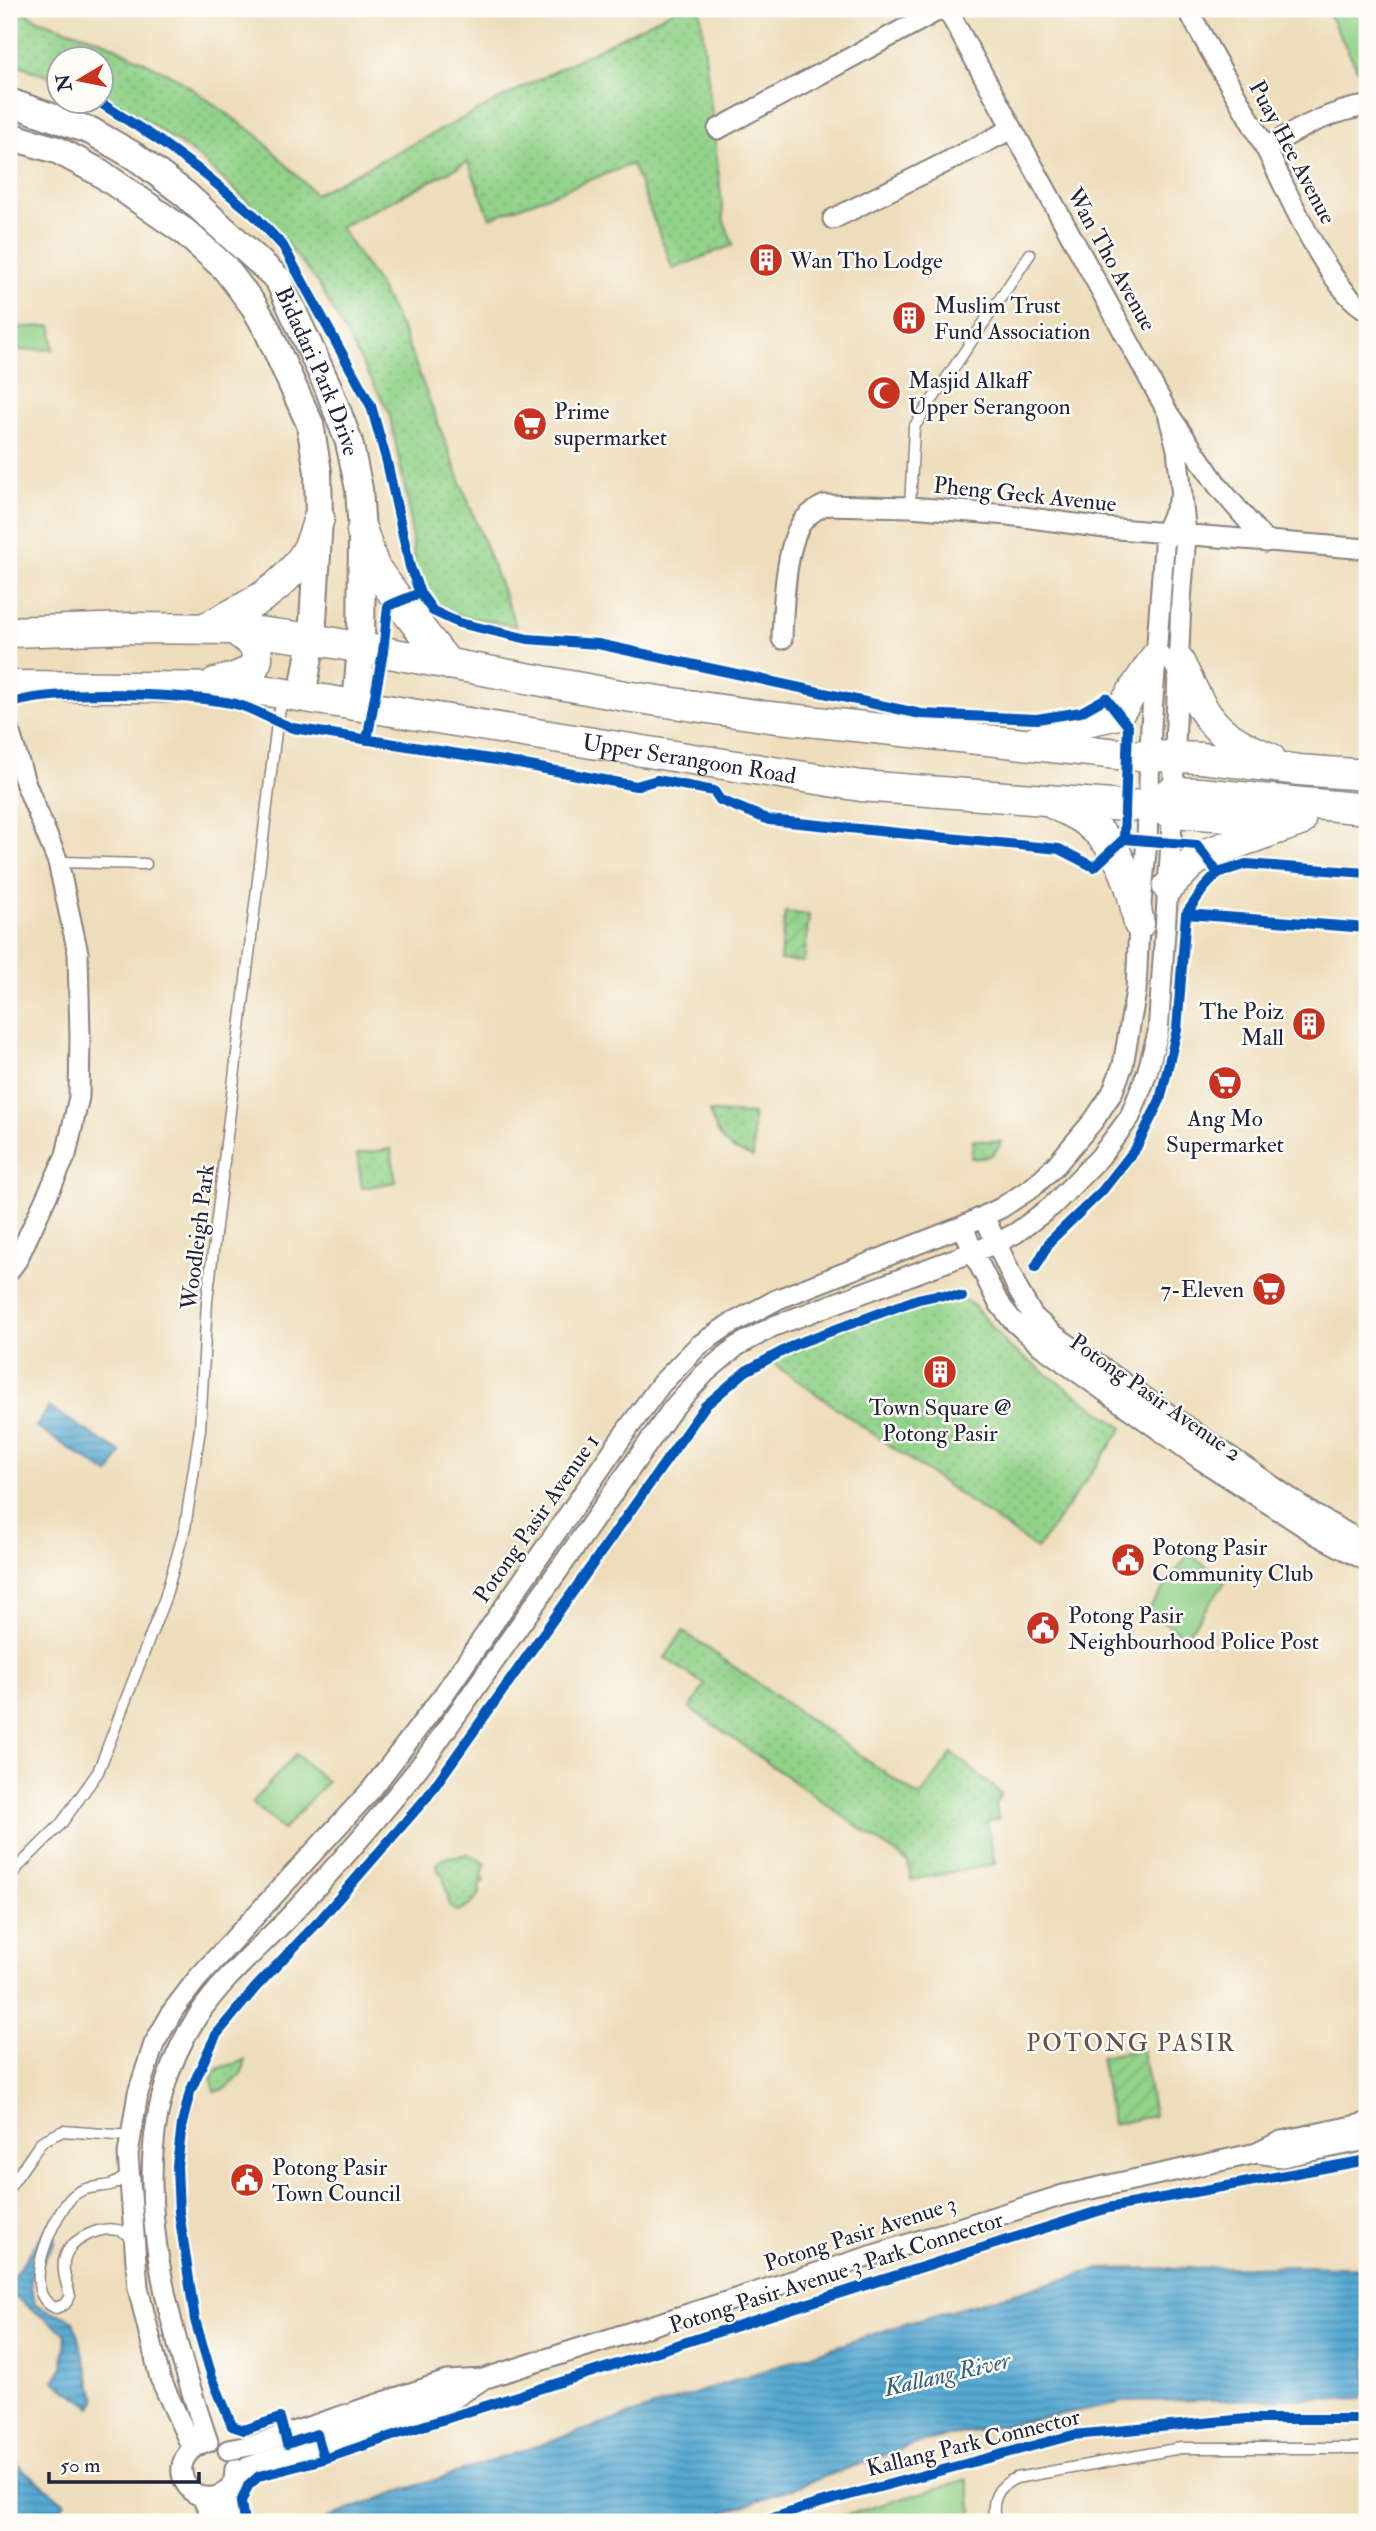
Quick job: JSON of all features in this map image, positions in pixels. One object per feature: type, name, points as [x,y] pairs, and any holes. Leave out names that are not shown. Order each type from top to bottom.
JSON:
[{"type":"main road","points":[[204,629],[260,601],[288,575],[306,552],[319,518]]},
{"type":"main road","points":[[362,531],[374,567],[449,664]]},
{"type":"main road","points":[[9,632],[131,628],[234,629],[312,639],[625,696],[757,715],[1162,757],[1201,758],[1367,775]]},
{"type":"main road","points":[[201,687],[243,676],[251,669],[257,658],[255,646],[234,629]]},
{"type":"main road","points":[[1028,743],[1087,721],[1118,713],[1167,660],[1208,720],[1228,738],[1299,770]]},
{"type":"main road","name":"Upper Serangoon Road","points":[[9,687],[239,688],[861,786],[1048,800],[1367,809]]},
{"type":"main road","points":[[1048,800],[1087,821],[1115,848],[1135,898],[1139,925]]},
{"type":"main road","points":[[1163,803],[1367,829]]},
{"type":"main road","points":[[1168,887],[1205,854],[1300,821]]},
{"type":"street","points":[[718,129],[941,9]]},
{"type":"street","name":"Wan Tho Avenue","points":[[947,9],[1168,413],[1200,461],[1266,542]]},
{"type":"street","name":"Puay Hee Avenue","points":[[1188,9],[1265,148],[1321,257],[1348,294],[1367,310]]},
{"type":"street","name":"Bidadari Park Drive","points":[[9,102],[91,131],[136,157],[185,194],[278,279],[328,387],[349,442],[359,489],[362,531],[361,648],[356,705]]},
{"type":"street","points":[[1265,148],[1322,117],[1348,108],[1367,106]]},
{"type":"street","points":[[833,219],[1012,129]]},
{"type":"street","name":"Bidadari Park Drive","points":[[9,136],[57,150],[99,172],[185,232],[225,268],[254,306],[267,329],[310,424],[318,472],[319,518],[312,639],[293,695]]},
{"type":"street","name":"Wan Tho Avenue","points":[[1167,660],[1186,535],[1177,449],[1168,413]]},
{"type":"street","name":"Wan Tho Avenue","points":[[1162,757],[1167,660],[1165,533],[1182,493]]},
{"type":"street","name":"Pheng Geck Avenue","points":[[782,639],[784,597],[793,543],[802,522],[825,505],[1008,514],[1105,528],[1367,549]]},
{"type":"street","points":[[9,730],[25,782],[58,862],[78,953],[79,1097],[66,1155],[17,1260],[9,1271]]},
{"type":"street","name":"Potong Pasir Avenue 1","points":[[200,2445],[163,2284],[156,2239],[151,2154],[162,2092],[177,2052],[197,2017],[215,1993],[389,1806],[426,1758],[673,1408],[705,1373],[737,1346],[774,1326],[997,1243],[1052,1206],[1100,1157],[1130,1117],[1147,1073],[1158,1033],[1168,887],[1162,757]]},
{"type":"street","name":"Potong Pasir Avenue 1","points":[[200,2445],[160,2378],[138,2288],[128,2174],[130,2136],[138,2093],[154,2044],[174,2009],[197,1979],[371,1790],[444,1694],[661,1384],[698,1346],[767,1304],[984,1216],[1033,1187],[1056,1165],[1094,1120],[1112,1093],[1124,1065],[1136,991],[1147,841],[1163,803],[1162,757]]},
{"type":"street","name":"Potong Pasir Avenue 2","points":[[984,1216],[1033,1316],[1053,1334],[1313,1514],[1367,1542]]},
{"type":"street","name":"Potong Pasir Avenue 2","points":[[963,1226],[998,1302],[1041,1346],[1200,1460],[1317,1535],[1367,1562]]},
{"type":"street","name":"Potong Pasir Avenue 3","points":[[228,2450],[254,2445],[447,2381],[483,2379],[1063,2195],[1257,2153],[1281,2141],[1367,2123]]},
{"type":"street","name":"Potong Pasir Avenue 3","points":[[1257,2153],[1282,2157],[1367,2140]]},
{"type":"street","name":"Potong Pasir Avenue 3","points":[[220,2503],[248,2467],[453,2399],[483,2379]]},
{"type":"street","points":[[200,2445],[222,2445],[235,2462],[220,2503],[187,2487],[181,2471],[186,2455],[200,2445]]},
{"type":"lane","points":[[910,508],[914,427],[1030,254]]},
{"type":"lane","name":"Woodleigh Park","points":[[9,1879],[13,1869],[61,1824],[97,1772],[176,1564],[200,1429],[207,1301],[253,941],[277,723],[293,695]]},
{"type":"lane","points":[[58,862],[146,864]]},
{"type":"lane","points":[[9,2188],[42,2141],[63,2131],[130,2136]]},
{"type":"lane","points":[[128,2174],[112,2185],[90,2186],[71,2197],[44,2249],[36,2276],[40,2294],[46,2304],[55,2308],[65,2304],[70,2296],[64,2275],[65,2257],[76,2242],[95,2232],[114,2229],[133,2236]]},
{"type":"lane","points":[[995,2522],[994,2498],[1004,2483],[1016,2478],[1181,2448],[1367,2448]]},
{"type":"green space","points":[[9,9],[17,9],[41,21],[113,46],[46,46],[46,76],[9,61]]},
{"type":"green space","points":[[676,9],[700,9],[724,221],[733,245],[673,269],[632,164],[490,218],[468,162],[340,227],[378,284],[403,332],[516,626],[455,615],[432,602],[416,579],[408,502],[389,412],[318,283],[269,221],[200,158],[147,121],[116,104],[116,48],[177,78],[257,135],[315,194]]},
{"type":"green space","points":[[1326,9],[1367,9],[1367,72],[1359,72]]},
{"type":"green space","points":[[52,326],[53,349],[9,351],[9,328]]},
{"type":"green space","points":[[785,912],[809,915],[804,962],[780,960]]},
{"type":"green space","points":[[709,1112],[753,1114],[753,1157],[724,1142]]},
{"type":"green space","points":[[973,1140],[1001,1142],[990,1156],[971,1158]]},
{"type":"green space","points":[[391,1149],[396,1182],[362,1188],[357,1154]]},
{"type":"green space","points":[[938,1297],[964,1300],[973,1305],[1009,1347],[1123,1428],[1037,1549],[768,1360],[921,1300]]},
{"type":"green space","points":[[1189,1554],[1226,1581],[1185,1637],[1148,1610]]},
{"type":"green space","points":[[683,1631],[920,1797],[952,1753],[1002,1794],[996,1803],[998,1819],[987,1821],[995,1864],[911,1880],[908,1862],[690,1708],[705,1685],[665,1658]]},
{"type":"green space","points":[[296,1754],[327,1782],[283,1830],[252,1802]]},
{"type":"green space","points":[[469,1854],[486,1864],[482,1874],[484,1881],[479,1885],[480,1894],[475,1901],[456,1911],[450,1907],[443,1875],[438,1871],[437,1863],[442,1858]]},
{"type":"green space","points":[[1142,2049],[1154,2116],[1112,2124],[1100,2057]]},
{"type":"green space","points":[[245,2060],[242,2071],[235,2080],[226,2088],[215,2092],[211,2076],[220,2068]]},
{"type":"green space","points":[[967,2479],[975,2522],[824,2522]]},
{"type":"water","points":[[49,1407],[121,1453],[109,1474],[36,1427]]},
{"type":"water","points":[[52,2221],[55,2243],[30,2279],[34,2304],[73,2320],[96,2400],[92,2407],[54,2381],[64,2365],[65,2333],[9,2293],[9,2277],[13,2277]]},
{"type":"water","name":"Kallang River","points":[[1310,2266],[1367,2268],[1367,2398],[1129,2401],[924,2441],[698,2522],[317,2522],[389,2495],[901,2325],[1099,2269]]},
{"type":"water","points":[[9,2458],[65,2503],[51,2522],[13,2510],[9,2516]]},
{"type":"cycle path","points":[[9,705],[27,699],[87,694],[158,695],[219,701],[246,707],[293,728],[503,761],[636,786],[657,780],[714,791],[720,800],[769,820],[1059,849],[1094,867],[1124,839],[1128,726],[1106,698],[1081,712],[1037,719],[921,714],[598,644],[528,639],[459,623],[433,611],[420,593],[410,567],[387,462],[371,406],[283,246],[254,215],[202,172],[116,113]]},
{"type":"cycle path","points":[[367,740],[383,652],[388,606],[420,593]]},
{"type":"cycle path","points":[[1124,839],[1197,845],[1218,873]]},
{"type":"cycle path","points":[[1035,1268],[1050,1241],[1102,1191],[1136,1148],[1160,1100],[1177,1030],[1186,914],[1204,888],[1218,873],[1246,864],[1367,873]]},
{"type":"cycle path","points":[[1186,914],[1367,928]]},
{"type":"cycle path","points":[[324,2459],[317,2434],[287,2444],[280,2418],[244,2430],[232,2426],[212,2377],[195,2320],[179,2212],[177,2166],[182,2124],[190,2092],[216,2035],[427,1797],[705,1406],[746,1371],[796,1344],[918,1299],[937,1295],[962,1297]]},
{"type":"cycle path","name":"Potong Pasir Avenue 3 Park Connector","points":[[244,2522],[241,2502],[248,2486],[259,2476],[324,2459],[1108,2208],[1367,2160],[1367,2163]]},
{"type":"cycle path","name":"Kallang Park Connector","points":[[760,2522],[820,2503],[1073,2435],[1247,2419],[1367,2419]]},
{"type":"place","name":"Wan Tho Lodge","points":[[766,260]]},
{"type":"place","name":"Muslim Trust Fund Association","points":[[909,318]]},
{"type":"place","name":"Masjid Alkaff Upper Serangoon","points":[[884,393]]},
{"type":"place","name":"Prime supermarket","points":[[530,424]]},
{"type":"place","name":"The Poiz Mall","points":[[1309,1024]]},
{"type":"place","name":"Ang Mo Supermarket","points":[[1225,1083]]},
{"type":"place","name":"7-Eleven","points":[[1269,1289]]},
{"type":"place","name":"Town Square @ Potong Pasir","points":[[940,1372]]},
{"type":"place","name":"Potong Pasir Community Club","points":[[1128,1560]]},
{"type":"place","name":"Potong Pasir Neighbourhood Police Post","points":[[1043,1628]]},
{"type":"place","name":"Potong Pasir Town Council","points":[[247,2180]]},
{"type":"district","name":"POTONG PASIR","points":[[1131,2043]]}]
